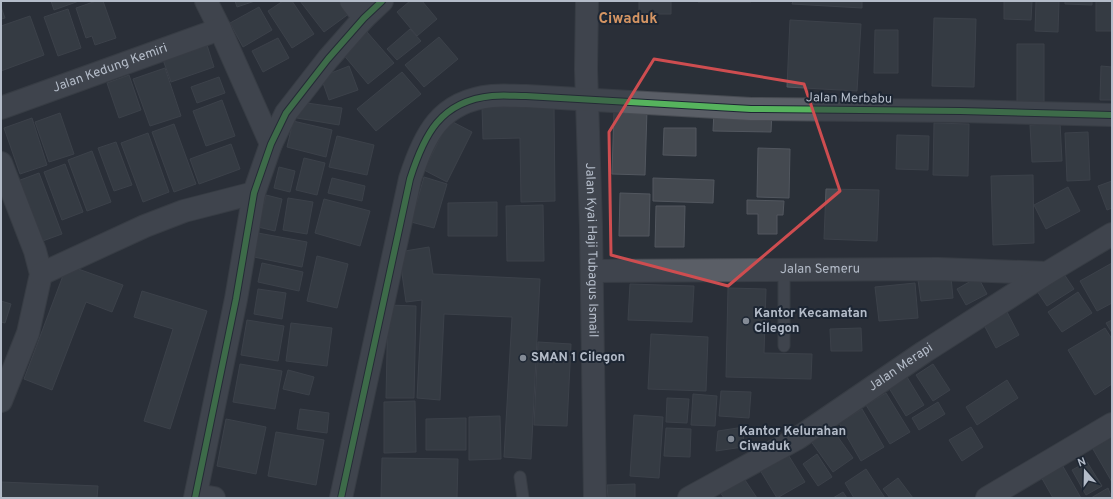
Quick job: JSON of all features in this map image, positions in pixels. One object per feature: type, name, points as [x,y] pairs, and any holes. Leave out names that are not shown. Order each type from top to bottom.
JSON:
[{"type":"street","points":[[206,1],[271,144]]},
{"type":"street","points":[[202,497],[254,193],[271,144],[286,113],[328,59],[358,9],[382,1]]},
{"type":"street","name":"Jalan Kyai Haji Tubagus Ismail","points":[[587,1],[587,99],[592,270],[595,498]]},
{"type":"street","name":"Jalan Kedung Kemiri","points":[[1,108],[220,29]]},
{"type":"street","name":"Jalan Merbabu","points":[[341,498],[410,179],[418,153],[429,131],[444,116],[463,103],[492,96],[587,99],[751,109],[961,111],[1112,115]]},
{"type":"street","points":[[1,163],[35,251],[41,274],[28,333],[1,401]]},
{"type":"street","points":[[41,274],[145,226],[184,211],[254,193]]},
{"type":"street","name":"Jalan Merapi","points":[[689,498],[798,438],[924,352],[1047,273],[1112,234]]},
{"type":"street","name":"Jalan Semeru","points":[[592,270],[938,269],[1047,273]]},
{"type":"street","points":[[987,498],[1112,424]]},
{"type":"lane","points":[[784,269],[784,346]]},
{"type":"lane","points":[[520,478],[523,498]]},
{"type":"highlighted area","points":[[654,59],[804,84],[840,191],[728,286],[611,255],[609,132]]},
{"type":"building","points":[[51,1],[79,1],[54,10]]},
{"type":"building","points":[[96,1],[103,1],[116,38],[95,45],[92,36],[86,38],[76,8]]},
{"type":"building","points":[[235,1],[255,1],[237,7]]},
{"type":"building","points":[[283,1],[292,1],[314,34],[292,48],[268,11]]},
{"type":"building","points":[[300,1],[341,1],[350,13],[324,32]]},
{"type":"building","points":[[410,1],[422,1],[437,19],[417,36],[397,12]]},
{"type":"building","points":[[639,1],[671,1],[671,14],[639,14]]},
{"type":"building","points":[[751,1],[751,2],[698,2]]},
{"type":"building","points":[[793,1],[862,1],[862,8],[792,4]]},
{"type":"building","points":[[1004,1],[1032,1],[1031,20],[1004,19]]},
{"type":"building","points":[[1036,1],[1059,1],[1058,32],[1035,31]]},
{"type":"building","points":[[1065,1],[1092,1],[1092,5],[1065,4]]},
{"type":"building","points":[[1096,1],[1112,1],[1112,31],[1096,31]]},
{"type":"building","points":[[1,7],[5,18],[1,19]]},
{"type":"building","points":[[259,7],[272,30],[243,47],[230,23]]},
{"type":"building","points":[[68,9],[81,48],[58,56],[44,17]]},
{"type":"building","points":[[30,16],[44,55],[1,71],[1,26]]},
{"type":"building","points":[[934,18],[976,19],[974,87],[932,86]]},
{"type":"building","points":[[790,20],[861,24],[857,91],[787,87]]},
{"type":"building","points":[[410,29],[421,41],[397,60],[387,49]]},
{"type":"building","points":[[875,30],[898,30],[898,73],[874,73]]},
{"type":"building","points":[[367,32],[394,63],[368,84],[342,53]]},
{"type":"building","points":[[439,37],[458,59],[424,87],[405,65]]},
{"type":"building","points":[[278,38],[289,58],[263,72],[252,51]]},
{"type":"building","points":[[206,42],[214,67],[171,82],[162,57]]},
{"type":"building","points":[[1017,44],[1044,44],[1044,103],[1017,103]]},
{"type":"building","points":[[349,66],[358,90],[329,100],[321,77]]},
{"type":"building","points":[[1101,66],[1112,67],[1112,100],[1100,100]]},
{"type":"building","points":[[165,68],[181,116],[150,126],[133,79]]},
{"type":"building","points":[[402,72],[421,94],[376,131],[357,109]]},
{"type":"building","points":[[129,75],[141,110],[119,118],[107,83]]},
{"type":"building","points":[[219,77],[225,93],[197,103],[191,87]]},
{"type":"building","points":[[222,100],[235,136],[206,146],[193,111]]},
{"type":"building","points":[[300,102],[342,108],[339,125],[297,118]]},
{"type":"building","points":[[554,106],[555,201],[521,202],[520,138],[483,139],[482,107]]},
{"type":"building","points":[[614,109],[647,110],[645,175],[612,174]]},
{"type":"building","points":[[714,111],[772,112],[771,132],[713,131]]},
{"type":"building","points":[[60,113],[74,154],[49,162],[35,122]]},
{"type":"building","points":[[32,118],[47,165],[20,174],[4,128]]},
{"type":"building","points":[[449,120],[472,132],[447,182],[424,170]]},
{"type":"building","points":[[293,121],[332,130],[326,157],[287,147]]},
{"type":"building","points":[[934,123],[969,124],[968,176],[933,175]]},
{"type":"building","points":[[1060,123],[1062,161],[1032,162],[1030,125]]},
{"type":"building","points":[[174,124],[196,184],[174,192],[152,132]]},
{"type":"building","points":[[664,128],[696,128],[696,156],[663,155]]},
{"type":"building","points":[[1088,132],[1090,180],[1067,181],[1065,133]]},
{"type":"building","points":[[148,133],[169,192],[143,202],[121,143]]},
{"type":"building","points":[[897,135],[929,136],[928,170],[896,169]]},
{"type":"building","points":[[337,136],[374,145],[367,175],[329,167]]},
{"type":"building","points":[[116,142],[132,185],[114,191],[98,148]]},
{"type":"building","points":[[231,144],[240,169],[199,184],[190,159]]},
{"type":"building","points":[[758,148],[790,149],[789,198],[757,197]]},
{"type":"building","points":[[92,151],[111,202],[87,211],[68,160]]},
{"type":"building","points":[[304,158],[325,163],[317,195],[296,190]]},
{"type":"building","points":[[65,164],[83,212],[62,220],[44,172]]},
{"type":"building","points":[[279,167],[295,171],[290,192],[274,188]]},
{"type":"building","points":[[39,173],[62,234],[37,243],[15,182]]},
{"type":"building","points":[[1033,175],[1034,243],[993,245],[991,176]]},
{"type":"building","points":[[424,177],[447,184],[434,228],[411,222]]},
{"type":"building","points":[[332,178],[365,186],[362,201],[328,193]]},
{"type":"building","points":[[653,178],[714,180],[713,203],[653,201]]},
{"type":"building","points":[[1112,181],[1112,208],[1107,210],[1098,186]]},
{"type":"building","points":[[1068,187],[1080,211],[1046,229],[1034,205]]},
{"type":"building","points":[[826,189],[879,190],[877,241],[824,239]]},
{"type":"building","points":[[620,193],[650,194],[649,236],[619,236]]},
{"type":"building","points":[[266,195],[282,199],[275,231],[258,227]]},
{"type":"building","points":[[288,198],[313,202],[307,234],[283,230]]},
{"type":"building","points":[[324,199],[370,211],[360,246],[315,233]]},
{"type":"building","points":[[747,200],[784,201],[783,215],[777,215],[777,234],[758,234],[758,214],[747,214]]},
{"type":"building","points":[[497,202],[497,236],[448,236],[448,203]]},
{"type":"building","points":[[543,205],[544,261],[507,261],[506,206]]},
{"type":"building","points":[[656,206],[685,206],[684,247],[655,247]]},
{"type":"building","points":[[258,233],[307,242],[302,267],[254,257]]},
{"type":"building","name":"SMAN 1 Cilegon","points":[[429,247],[433,274],[540,279],[531,459],[504,457],[512,317],[444,314],[440,400],[417,398],[422,300],[406,302],[399,252]]},
{"type":"building","points":[[317,256],[348,264],[337,308],[307,301]]},
{"type":"building","points":[[262,263],[303,272],[299,291],[258,282]]},
{"type":"building","points":[[1112,263],[1112,303],[1097,311],[1080,281]]},
{"type":"building","points":[[67,265],[123,285],[112,312],[86,302],[52,390],[24,379]]},
{"type":"building","points":[[1062,271],[1074,289],[1047,306],[1035,288]]},
{"type":"building","points":[[951,277],[953,298],[921,301],[918,280]]},
{"type":"building","points":[[978,277],[987,294],[966,305],[957,289]]},
{"type":"building","points":[[915,283],[918,318],[879,321],[875,287]]},
{"type":"building","points":[[630,284],[694,286],[692,322],[628,320]]},
{"type":"building","name":"Kantor Kecamatan Cilegon","points":[[728,288],[766,289],[764,353],[812,354],[811,379],[726,377]]},
{"type":"building","points":[[258,289],[286,293],[282,319],[254,314]]},
{"type":"building","points":[[142,291],[207,311],[170,429],[144,421],[173,329],[134,317]]},
{"type":"building","points":[[1078,292],[1092,313],[1062,332],[1048,312]]},
{"type":"building","points":[[1,301],[11,304],[5,323],[1,322]]},
{"type":"building","points":[[388,305],[416,306],[414,398],[386,398]]},
{"type":"building","points":[[1007,312],[1019,335],[996,348],[984,325]]},
{"type":"building","points":[[247,320],[284,326],[278,361],[241,355]]},
{"type":"building","points":[[1112,320],[1112,333],[1106,323]]},
{"type":"building","points":[[291,323],[332,328],[327,366],[286,361]]},
{"type":"building","points":[[861,328],[862,351],[831,351],[830,329]]},
{"type":"building","points":[[1105,328],[1112,339],[1112,384],[1095,395],[1068,350]]},
{"type":"building","points":[[651,334],[708,337],[706,391],[648,389]]},
{"type":"building","points":[[538,342],[571,344],[567,426],[534,425]]},
{"type":"building","points":[[240,364],[282,371],[275,409],[233,402]]},
{"type":"building","points":[[933,364],[950,390],[933,401],[916,375]]},
{"type":"building","points":[[288,370],[314,377],[309,395],[283,389]]},
{"type":"building","points":[[907,377],[924,405],[906,416],[889,388]]},
{"type":"building","points":[[1007,380],[1018,398],[977,425],[966,407]]},
{"type":"building","points":[[721,391],[751,392],[749,418],[719,416]]},
{"type":"building","points":[[886,393],[910,432],[890,444],[866,405]]},
{"type":"building","points":[[693,394],[717,396],[715,426],[691,425]]},
{"type":"building","points":[[667,398],[689,399],[687,423],[666,422]]},
{"type":"building","points":[[415,401],[416,452],[384,453],[384,402]]},
{"type":"building","points":[[938,402],[945,414],[919,430],[912,418]]},
{"type":"building","points":[[300,409],[329,413],[327,433],[297,429]]},
{"type":"building","points":[[862,409],[884,447],[861,461],[839,423]]},
{"type":"building","points":[[634,415],[663,417],[659,478],[630,476]]},
{"type":"building","points":[[500,416],[501,459],[469,460],[469,417]]},
{"type":"building","points":[[466,418],[466,450],[426,450],[426,419]]},
{"type":"building","points":[[226,419],[266,427],[256,474],[217,466]]},
{"type":"building","points":[[830,426],[853,458],[833,472],[810,440]]},
{"type":"building","name":"Kantor Kelurahan Ciwaduk","points":[[744,427],[743,447],[716,451],[718,431]]},
{"type":"building","points":[[971,427],[983,447],[962,461],[949,440]]},
{"type":"building","points":[[666,428],[691,429],[690,457],[664,456]]},
{"type":"building","points":[[276,432],[324,440],[316,485],[268,476]]},
{"type":"building","points":[[1112,434],[1112,482],[1090,444]]},
{"type":"building","points":[[787,453],[805,482],[777,498],[760,470]]},
{"type":"building","points":[[817,454],[832,477],[818,486],[803,464]]},
{"type":"building","points":[[382,458],[458,459],[457,498],[381,498]]},
{"type":"building","points":[[1087,462],[1102,486],[1086,495],[1072,470]]},
{"type":"building","points":[[1061,463],[1081,498],[1053,498],[1040,475]]},
{"type":"building","points":[[866,469],[885,498],[854,498],[845,483]]},
{"type":"building","points":[[741,474],[757,498],[724,498],[718,489]]},
{"type":"building","points":[[898,478],[913,498],[890,498],[883,489]]},
{"type":"building","points":[[1,482],[98,486],[97,498],[1,498]]},
{"type":"building","points":[[635,484],[635,498],[608,498],[607,485]]},
{"type":"building","points":[[1108,488],[1112,498],[1091,498]]},
{"type":"building","points":[[843,492],[847,498],[833,498]]},
{"type":"cycle path","points":[[195,498],[236,299],[254,193],[271,144],[286,113],[328,59],[364,18],[382,1]]},
{"type":"cycle path","points":[[341,498],[410,179],[421,148],[428,135],[447,113],[459,105],[474,99],[492,96],[526,96],[751,109],[961,111],[1112,115]]},
{"type":"place","name":"Kantor Kecamatan Cilegon","points":[[746,321]]},
{"type":"place","name":"SMAN 1 Cilegon","points":[[523,358]]},
{"type":"place","name":"Kantor Kelurahan Ciwaduk","points":[[731,439]]},
{"type":"district","name":"Ciwaduk","points":[[628,19]]}]
